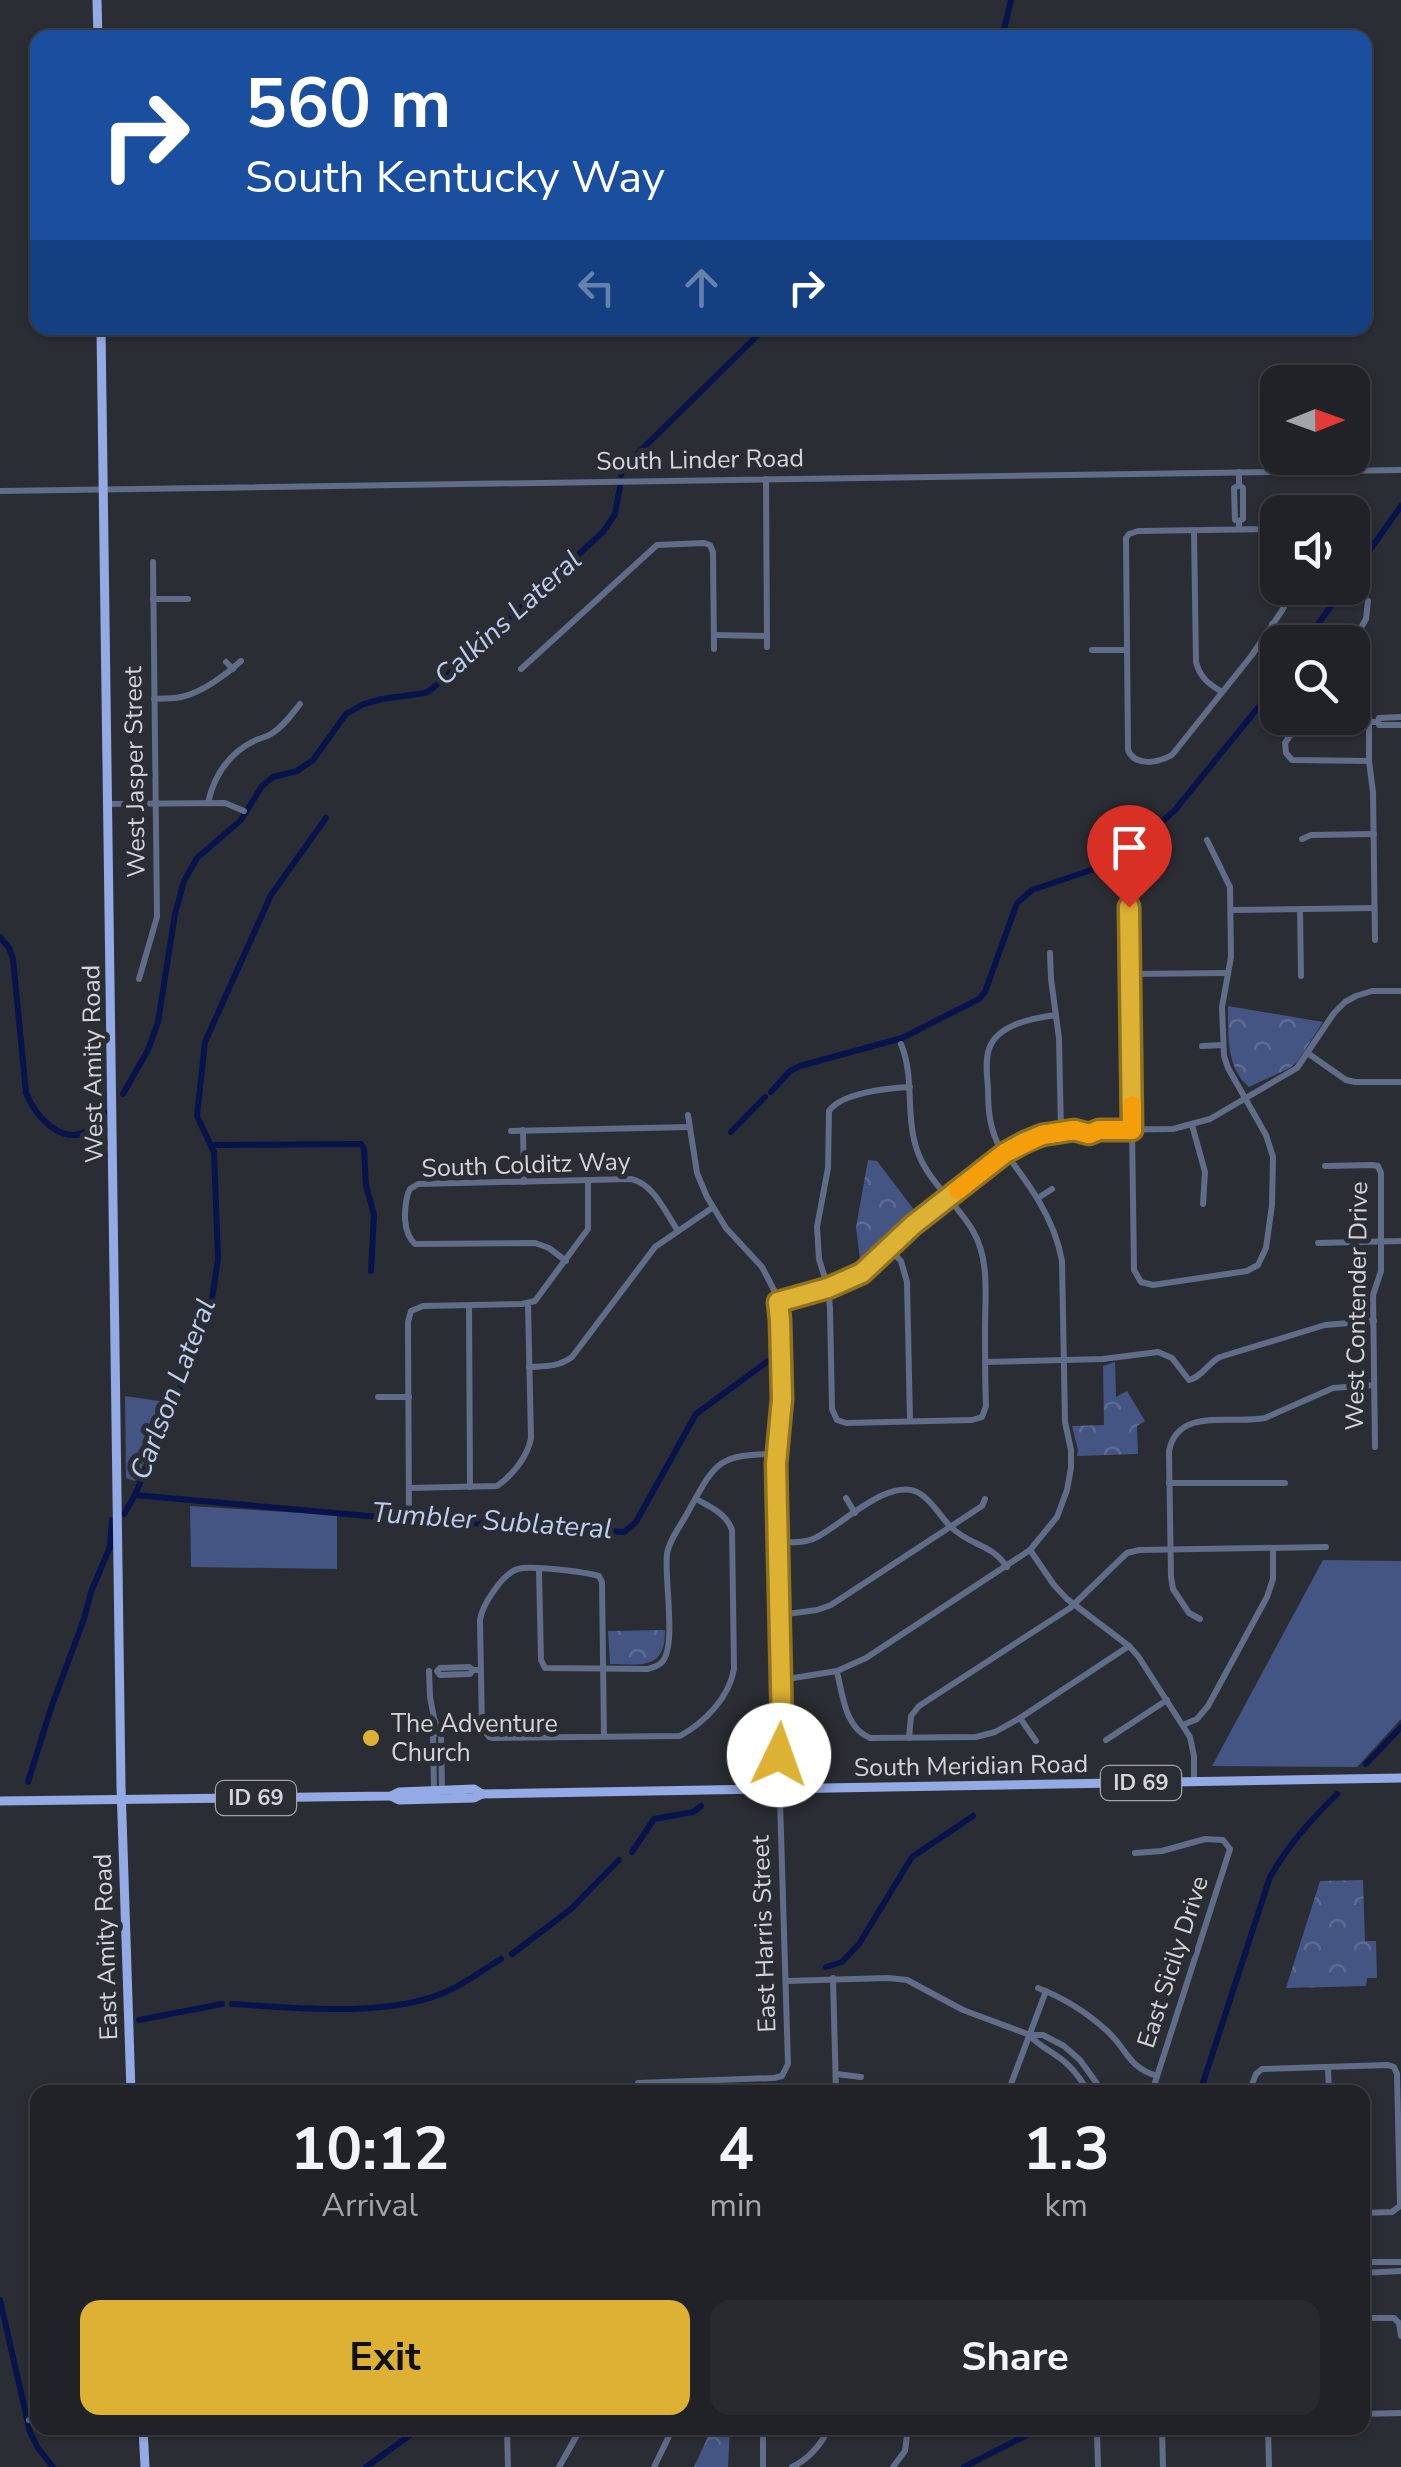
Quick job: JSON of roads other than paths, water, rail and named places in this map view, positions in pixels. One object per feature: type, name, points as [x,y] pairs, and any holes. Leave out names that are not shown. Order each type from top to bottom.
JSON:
[{"type":"main road","points":[[97,0],[98,30]]},
{"type":"main road","name":"West Amity Road","points":[[101,335],[121,1800]]},
{"type":"main road","name":"South Meridian Road","points":[[0,1801],[393,1796],[399,1792],[474,1798],[481,1793],[1401,1778]]},
{"type":"main road","name":"East Amity Road","points":[[121,1800],[131,2085]]},
{"type":"main road","points":[[143,2435],[144,2467]]},
{"type":"street","name":"South Linder Road","points":[[0,491],[1401,470]]},
{"type":"street","points":[[1239,472],[1239,485],[1243,488],[1243,519],[1239,525]]},
{"type":"street","points":[[766,479],[767,647]]},
{"type":"street","points":[[1260,527],[1239,525],[1129,534],[1125,543],[1128,750],[1132,758],[1158,761],[1172,755],[1252,655],[1284,605]]},
{"type":"street","points":[[1194,530],[1196,662],[1198,673],[1222,692]]},
{"type":"street","points":[[521,669],[657,545],[710,545],[714,649]]},
{"type":"street","name":"West Jasper Street","points":[[139,979],[157,917],[153,562]]},
{"type":"street","points":[[153,598],[188,599]]},
{"type":"street","points":[[715,635],[766,636]]},
{"type":"street","points":[[1092,650],[1127,650]]},
{"type":"street","points":[[154,699],[182,698],[241,661]]},
{"type":"street","points":[[226,662],[233,669]]},
{"type":"street","points":[[208,804],[222,767],[238,750],[271,734],[300,704]]},
{"type":"street","points":[[1370,704],[1375,940]]},
{"type":"street","points":[[1373,722],[1401,717]]},
{"type":"street","points":[[1373,722],[1379,726],[1401,725]]},
{"type":"street","points":[[1290,735],[1285,742],[1286,753],[1296,762],[1369,761]]},
{"type":"street","points":[[108,804],[225,804],[244,810]]},
{"type":"street","points":[[1302,840],[1311,835],[1374,834]]},
{"type":"street","points":[[1095,835],[1116,835],[1125,838],[1128,846],[1134,1270],[1141,1282],[1153,1285],[1247,1271],[1262,1260],[1272,1205],[1273,1158],[1266,1136],[1228,1068],[1223,1045],[1222,999],[1231,957],[1230,883],[1207,840]]},
{"type":"street","points":[[1230,910],[1374,908]]},
{"type":"street","points":[[1300,910],[1300,976]]},
{"type":"street","points":[[1050,954],[1061,1132]]},
{"type":"street","points":[[1130,974],[1228,973]]},
{"type":"street","points":[[688,1115],[697,1173],[712,1208],[762,1267],[778,1302],[828,1288],[862,1273],[913,1225],[1005,1153],[1042,1135],[1074,1130],[1089,1134],[1099,1130],[1173,1129],[1210,1119],[1298,1068],[1345,1002],[1372,991],[1401,991]]},
{"type":"street","points":[[781,1680],[837,1671],[866,1658],[1030,1550],[1057,1516],[1069,1478],[1071,1450],[1065,1422],[1062,1261],[1056,1236],[1038,1198],[996,1142],[988,1115],[987,1056],[992,1041],[1004,1032],[1025,1021],[1056,1014]]},
{"type":"street","points":[[901,1044],[907,1060],[910,1087],[912,1129],[916,1148],[972,1228],[984,1260],[986,1406],[982,1417],[972,1420],[846,1422],[837,1420],[832,1409],[830,1308],[817,1228],[828,1168],[828,1114],[839,1101],[910,1087]]},
{"type":"street","points":[[1202,1046],[1223,1045]]},
{"type":"street","points":[[1309,1054],[1346,1080],[1401,1082]]},
{"type":"street","points":[[1192,1125],[1205,1172],[1203,1204]]},
{"type":"street","points":[[511,1130],[689,1128]]},
{"type":"street","points":[[523,1130],[524,1182]]},
{"type":"street","name":"West Contender Drive","points":[[1326,1166],[1378,1166],[1380,1173],[1381,1271],[1374,1295],[1375,1448]]},
{"type":"street","name":"South Colditz Way","points":[[566,1261],[535,1243],[420,1245],[410,1241],[406,1231],[406,1198],[418,1184],[631,1179],[648,1187],[678,1231]]},
{"type":"street","points":[[410,1518],[411,1311],[422,1306],[528,1303],[541,1295],[588,1228],[588,1180]]},
{"type":"street","points":[[1038,1198],[1052,1189]]},
{"type":"street","points":[[529,1366],[562,1364],[572,1356],[655,1247],[712,1208]]},
{"type":"street","points":[[1318,1242],[1401,1241]]},
{"type":"street","points":[[889,1248],[901,1261],[907,1282],[910,1421]]},
{"type":"street","name":"East Harris Street","points":[[672,2082],[774,2078],[782,2076],[788,2064],[780,1789],[776,1454],[782,1399],[778,1302]]},
{"type":"street","points":[[410,1488],[496,1486],[506,1479],[530,1445],[528,1303]]},
{"type":"street","points":[[469,1305],[470,1488]]},
{"type":"street","points":[[985,1362],[1102,1360],[1158,1352],[1172,1358],[1189,1380],[1220,1357],[1325,1325],[1374,1321]]},
{"type":"street","points":[[1200,1619],[1189,1613],[1173,1589],[1169,1483],[1170,1446],[1176,1432],[1193,1422],[1265,1418],[1333,1388],[1374,1385]]},
{"type":"street","points":[[378,1397],[409,1397]]},
{"type":"street","points":[[540,1569],[540,1660],[545,1668],[648,1669],[662,1662],[669,1645],[668,1554],[709,1474],[725,1461],[744,1454],[776,1454]]},
{"type":"street","points":[[1169,1483],[1285,1483]]},
{"type":"street","points":[[779,1542],[814,1539],[890,1491],[908,1489],[925,1497],[966,1540],[995,1551],[1006,1567]]},
{"type":"street","points":[[604,1736],[599,1576],[524,1568],[510,1572],[481,1612],[476,1670],[484,1733],[493,1738],[680,1736],[723,1699],[732,1684],[734,1669],[732,1530],[723,1515],[696,1498]]},
{"type":"street","points":[[846,1498],[855,1513]]},
{"type":"street","points":[[780,1615],[817,1610],[830,1604],[982,1506],[986,1499]]},
{"type":"street","points":[[909,1738],[911,1716],[919,1706],[1074,1604],[1126,1553],[1326,1547]]},
{"type":"street","points":[[1184,1725],[1197,1719],[1208,1706],[1266,1598],[1274,1572],[1273,1548]]},
{"type":"street","points":[[1030,1550],[1054,1585],[1130,1646],[1184,1725],[1192,1746],[1194,1782]]},
{"type":"street","points":[[837,1671],[850,1721],[858,1734],[870,1738],[976,1736],[994,1732],[1020,1718],[1130,1646]]},
{"type":"street","points":[[419,1671],[476,1670]]},
{"type":"street","points":[[433,1671],[430,1697],[438,1728],[434,1738],[438,1793]]},
{"type":"street","points":[[1106,1740],[1167,1700]]},
{"type":"street","points":[[1020,1718],[1036,1742]]},
{"type":"street","name":"East Sicily Drive","points":[[1135,1854],[1218,1838],[1227,1843],[1229,1854],[1155,2085]]},
{"type":"street","points":[[833,1978],[836,2085]]},
{"type":"street","points":[[786,1980],[908,1980],[964,2010],[1030,2035],[1043,2035],[1064,2046],[1099,2085]]},
{"type":"street","points":[[1011,2085],[1042,1989],[1082,2010],[1108,2031],[1138,2068],[1158,2076]]},
{"type":"street","points":[[1030,2035],[1070,2066],[1084,2085]]},
{"type":"street","points":[[1328,2067],[1329,2085]]},
{"type":"street","points":[[1253,2085],[1258,2070],[1394,2067],[1400,2123],[1400,2203],[1398,2210],[1370,2213]]},
{"type":"street","points":[[836,2074],[861,2077]]},
{"type":"street","points":[[638,2083],[672,2082]]},
{"type":"street","points":[[1370,2262],[1401,2262]]},
{"type":"street","points":[[1370,2273],[1401,2272]]},
{"type":"street","points":[[1370,2318],[1397,2320],[1401,2336]]},
{"type":"street","points":[[1370,2414],[1401,2413]]},
{"type":"street","points":[[507,2435],[508,2467]]},
{"type":"street","points":[[560,2467],[577,2435]]},
{"type":"street","points":[[654,2467],[670,2435]]},
{"type":"street","points":[[763,2435],[763,2467]]},
{"type":"street","points":[[792,2467],[805,2460],[825,2435]]},
{"type":"street","points":[[892,2467],[905,2451],[907,2435]]},
{"type":"street","points":[[1097,2435],[1098,2467]]},
{"type":"street","points":[[1162,2435],[1163,2467]]},
{"type":"street","points":[[1268,2435],[1269,2467]]},
{"type":"waterway","name":"Calkins Lateral","points":[[1004,30],[1011,0]]},
{"type":"waterway","name":"Calkins Lateral","points":[[621,475],[622,469],[758,335]]},
{"type":"waterway","name":"Calkins Lateral","points":[[123,1094],[148,1050],[158,1022],[175,914],[184,881],[197,858],[241,820],[262,786],[273,777],[297,771],[313,760],[346,714],[364,704],[425,693],[433,688],[603,532],[615,514],[620,487]]},
{"type":"waterway","points":[[1370,550],[1401,506]]},
{"type":"waterway","points":[[1317,625],[1332,605]]},
{"type":"waterway","points":[[1135,847],[1175,810],[1260,705]]},
{"type":"waterway","name":"Carlson Lateral","points":[[124,1514],[180,1388],[212,1299],[218,1259],[214,1152],[197,1116],[205,1042],[271,895],[326,818]]},
{"type":"waterway","points":[[771,1092],[800,1066],[902,1038],[979,999],[985,992],[1017,903],[1032,890],[1121,860]]},
{"type":"waterway","name":"Calkins Lateral","points":[[0,937],[13,959],[30,1102],[50,1126],[68,1134],[88,1131],[105,1113]]},
{"type":"waterway","points":[[731,1132],[765,1097]]},
{"type":"waterway","points":[[211,1145],[361,1144],[374,1215],[371,1271]]},
{"type":"waterway","name":"Tumbler Sublateral","points":[[135,1495],[402,1519],[624,1532],[636,1522],[696,1414],[768,1361]]},
{"type":"waterway","name":"Carlson Lateral","points":[[28,1782],[91,1592],[110,1547],[112,1520]]},
{"type":"waterway","points":[[1366,1764],[1401,1727]]},
{"type":"waterway","points":[[1202,2085],[1270,1877],[1300,1833],[1337,1794]]},
{"type":"waterway","points":[[632,1852],[654,1819],[693,1812],[701,1806]]},
{"type":"waterway","points":[[826,1967],[842,1962],[859,1944],[912,1857],[973,1816]]},
{"type":"waterway","points":[[512,1954],[571,1909],[619,1860]]},
{"type":"waterway","points":[[232,2004],[342,2009],[398,2005],[448,1991],[501,1959]]},
{"type":"waterway","points":[[139,2020],[222,2004]]},
{"type":"waterway","points":[[0,2300],[30,2432]]},
{"type":"waterway","points":[[32,2435],[53,2467]]},
{"type":"waterway","points":[[366,2467],[410,2435]]},
{"type":"waterway","points":[[964,2467],[1027,2435]]},
{"type":"place","name":"The Adventure Church","points":[[371,1738]]}]
